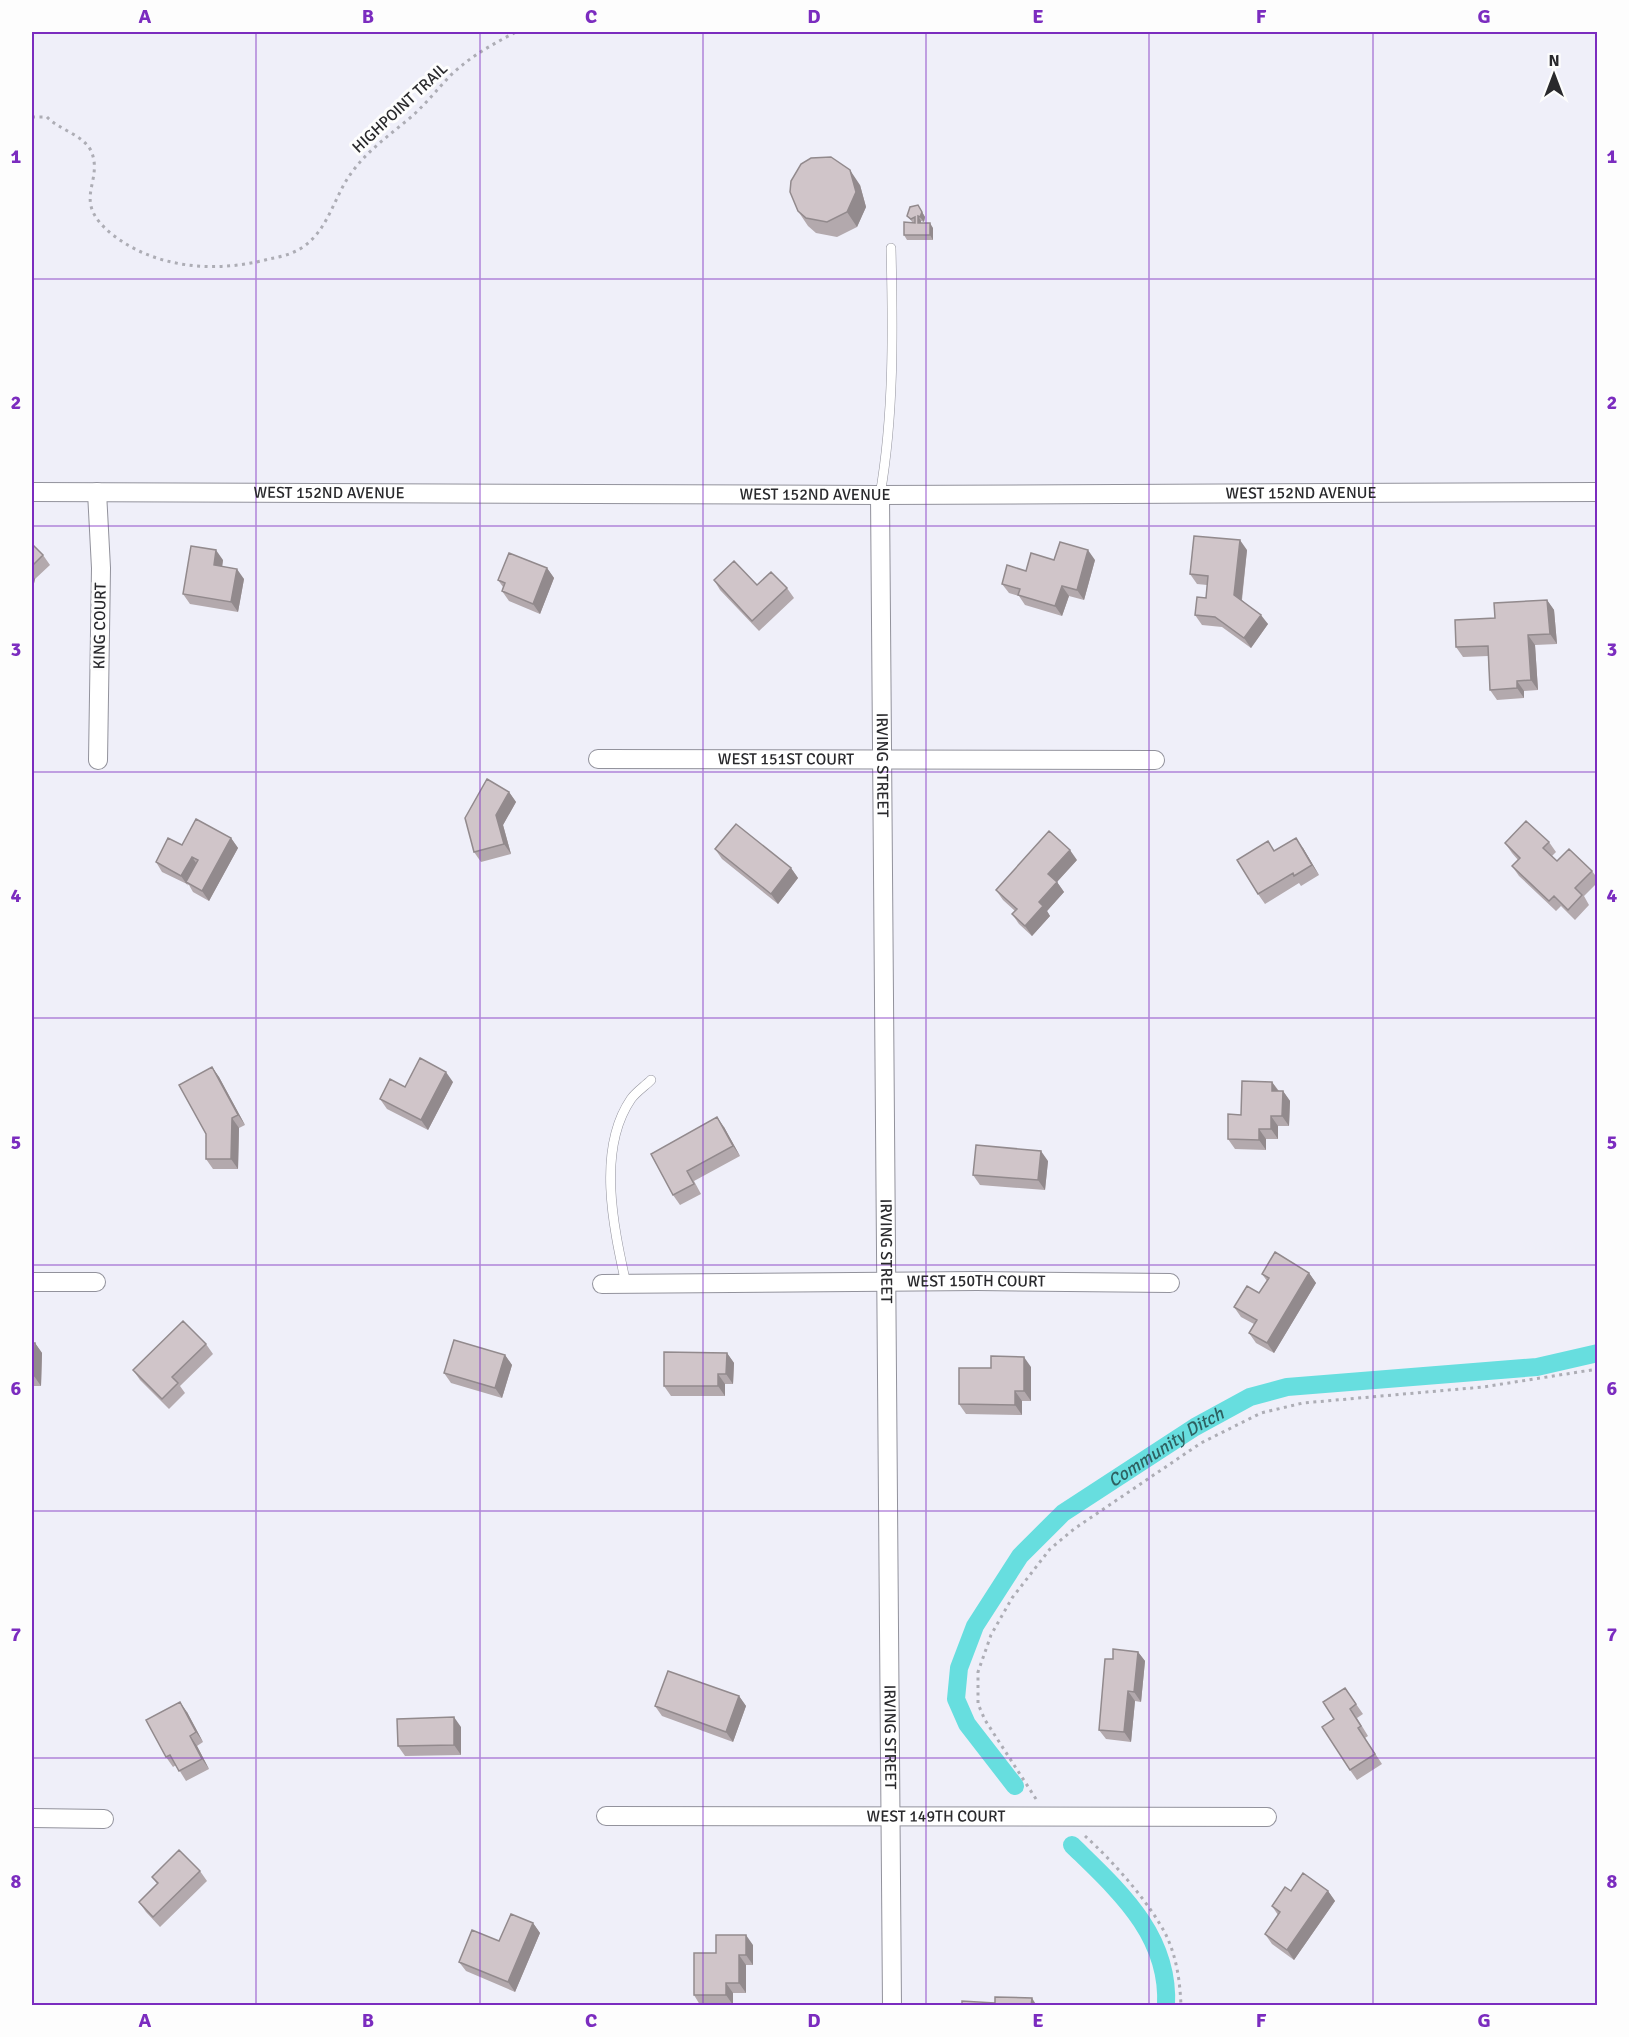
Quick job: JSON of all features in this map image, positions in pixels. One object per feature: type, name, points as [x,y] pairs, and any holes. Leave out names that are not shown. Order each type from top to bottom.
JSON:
[{"type":"street","name":"WEST 152ND AVENUE","points":[[32,492],[880,495],[1598,492]]},
{"type":"street","name":"KING COURT","points":[[97,492],[101,568],[98,760]]},
{"type":"street","name":"IRVING STREET","points":[[880,495],[892,2006]]},
{"type":"street","name":"WEST 151ST COURT","points":[[598,759],[1155,760]]},
{"type":"street","points":[[32,1282],[96,1282]]},
{"type":"street","name":"WEST 150TH COURT","points":[[602,1284],[1170,1283]]},
{"type":"street","name":"WEST 149TH COURT","points":[[606,1816],[1267,1817]]},
{"type":"street","points":[[32,1818],[104,1819]]},
{"type":"lane","points":[[880,495],[886,461],[892,302],[891,248]]},
{"type":"lane","points":[[626,1284],[612,1223],[611,1175],[622,1116],[632,1098],[651,1080]]},
{"type":"path","name":"HIGHPOINT TRAIL","points":[[32,117],[46,117],[54,125],[83,140],[91,151],[93,161],[88,194],[93,211],[114,235],[138,249],[166,260],[210,267],[244,266],[284,256],[302,247],[319,231],[350,174],[368,151],[412,116],[482,49],[516,32]]},
{"type":"path","points":[[1181,2006],[1179,1974],[1167,1937],[1135,1890],[1098,1848],[1064,1817],[1034,1797],[985,1720],[978,1704],[978,1672],[991,1635],[1011,1598],[1050,1549],[1099,1510],[1230,1427],[1261,1413],[1303,1403],[1483,1387],[1598,1369]]},
{"type":"building","points":[[831,157],[850,170],[856,192],[847,212],[827,222],[806,218],[798,211],[790,192],[791,181],[801,164],[811,158]]},
{"type":"building","points":[[918,205],[922,212],[920,217],[918,216],[918,223],[930,223],[930,235],[904,235],[904,222],[915,223],[915,217],[911,219],[907,216],[910,207]]},
{"type":"building","points":[[1194,536],[1240,540],[1234,595],[1261,615],[1244,638],[1215,617],[1195,615],[1197,597],[1206,598],[1208,576],[1190,574]]},
{"type":"building","points":[[1060,542],[1088,550],[1077,590],[1062,586],[1055,606],[1018,595],[1020,589],[1002,584],[1007,565],[1026,571],[1031,553],[1054,560]]},
{"type":"building","points":[[32,544],[43,555],[32,566]]},
{"type":"building","points":[[191,546],[216,550],[214,565],[237,569],[231,602],[183,594]]},
{"type":"building","points":[[509,553],[547,568],[533,604],[502,591],[505,583],[498,580]]},
{"type":"building","points":[[734,561],[757,585],[771,572],[787,588],[752,621],[714,580]]},
{"type":"building","points":[[1547,600],[1550,634],[1528,635],[1531,680],[1517,681],[1517,688],[1490,690],[1488,646],[1456,647],[1455,620],[1495,618],[1494,603]]},
{"type":"building","points":[[487,779],[509,792],[496,815],[504,844],[474,852],[465,818]]},
{"type":"building","points":[[196,819],[231,838],[202,891],[186,882],[198,860],[192,857],[181,876],[156,862],[168,838],[182,845]]},
{"type":"building","points":[[1526,821],[1549,842],[1543,848],[1557,861],[1569,849],[1592,871],[1575,888],[1582,895],[1568,910],[1554,896],[1549,901],[1512,866],[1520,858],[1505,843]]},
{"type":"building","points":[[736,824],[791,868],[771,894],[715,849]]},
{"type":"building","points":[[1049,831],[1070,850],[1048,874],[1057,882],[1039,902],[1043,906],[1025,926],[1012,914],[1017,909],[996,890]]},
{"type":"building","points":[[1296,838],[1312,865],[1294,876],[1293,873],[1258,894],[1237,860],[1268,841],[1274,851]]},
{"type":"building","points":[[420,1058],[446,1072],[421,1120],[380,1099],[390,1079],[405,1087]]},
{"type":"building","points":[[212,1067],[238,1115],[232,1118],[231,1159],[206,1159],[206,1134],[179,1085]]},
{"type":"building","points":[[1242,1081],[1272,1082],[1272,1091],[1283,1091],[1282,1116],[1271,1116],[1271,1129],[1259,1129],[1259,1140],[1228,1139],[1228,1114],[1241,1115]]},
{"type":"building","points":[[717,1117],[733,1146],[687,1171],[694,1184],[673,1195],[651,1154]]},
{"type":"building","points":[[976,1145],[1041,1151],[1038,1180],[973,1175]]},
{"type":"building","points":[[1275,1252],[1309,1273],[1267,1343],[1249,1333],[1257,1320],[1234,1307],[1247,1286],[1259,1293],[1269,1278],[1262,1274]]},
{"type":"building","points":[[183,1321],[206,1344],[172,1377],[178,1383],[162,1399],[133,1370]]},
{"type":"building","points":[[454,1340],[505,1355],[495,1388],[444,1373]]},
{"type":"building","points":[[32,1343],[35,1343],[34,1376],[32,1376]]},
{"type":"building","points":[[664,1352],[727,1353],[726,1374],[718,1374],[718,1386],[664,1386]]},
{"type":"building","points":[[991,1356],[1024,1357],[1024,1391],[1015,1391],[1015,1405],[959,1404],[959,1368],[991,1368]]},
{"type":"building","points":[[1113,1649],[1138,1652],[1134,1692],[1128,1691],[1124,1732],[1099,1730],[1105,1659],[1113,1659]]},
{"type":"building","points":[[668,1671],[739,1696],[726,1732],[655,1706]]},
{"type":"building","points":[[1345,1688],[1356,1704],[1350,1709],[1361,1726],[1358,1728],[1375,1754],[1350,1770],[1322,1727],[1334,1719],[1323,1702]]},
{"type":"building","points":[[180,1702],[196,1732],[190,1736],[202,1759],[179,1771],[170,1755],[166,1757],[146,1720]]},
{"type":"building","points":[[454,1717],[454,1745],[398,1746],[397,1719]]},
{"type":"building","points":[[179,1850],[200,1871],[153,1917],[139,1902],[158,1883],[152,1877]]},
{"type":"building","points":[[1303,1873],[1328,1891],[1287,1950],[1265,1934],[1280,1912],[1272,1906],[1285,1887],[1291,1891]]},
{"type":"building","points":[[511,1914],[533,1923],[508,1982],[459,1962],[472,1930],[499,1941]]},
{"type":"building","points":[[716,1935],[746,1935],[746,1955],[739,1955],[739,1983],[726,1983],[726,1995],[694,1995],[694,1953],[716,1953]]},
{"type":"building","points":[[995,1997],[1032,1998],[1031,2006],[962,2006],[962,2001],[995,2003]]},
{"type":"waterway","name":"Community Ditch","points":[[1015,1786],[967,1724],[956,1699],[959,1668],[975,1626],[1020,1556],[1063,1513],[1195,1427],[1250,1397],[1287,1387],[1537,1367],[1598,1353]]},
{"type":"waterway","name":"Community Ditch","points":[[1072,1845],[1123,1897],[1150,1936],[1159,1957],[1165,1981],[1166,2006]]}]
